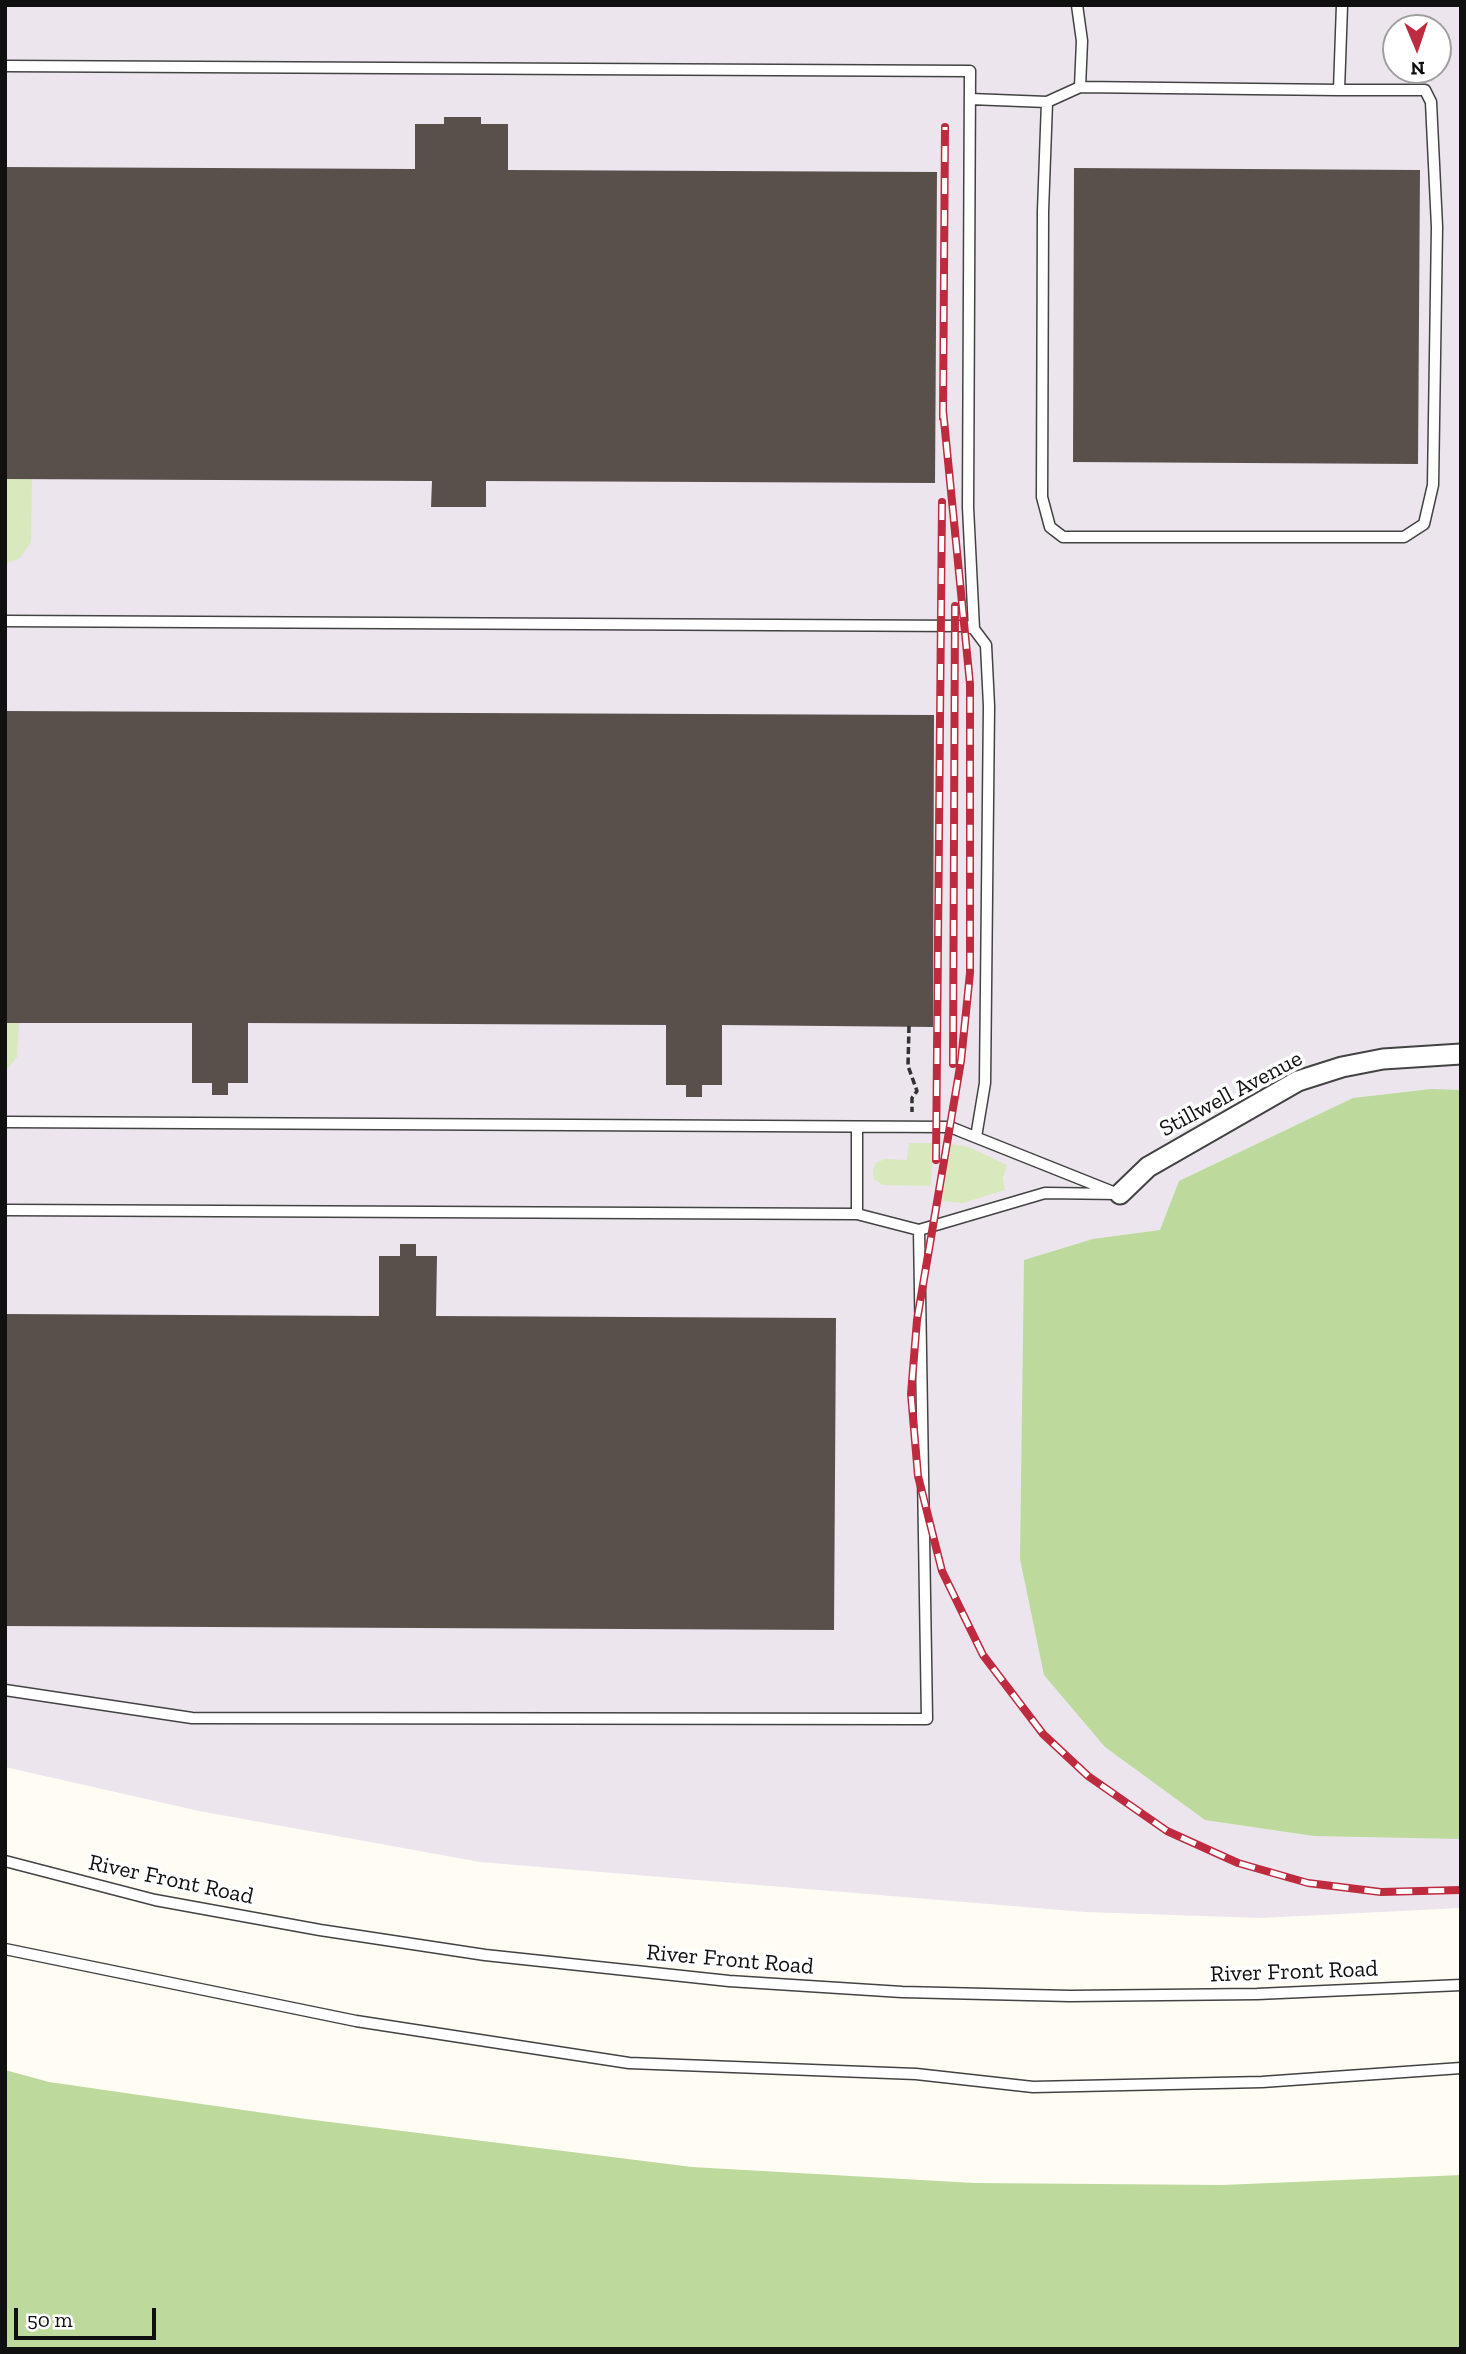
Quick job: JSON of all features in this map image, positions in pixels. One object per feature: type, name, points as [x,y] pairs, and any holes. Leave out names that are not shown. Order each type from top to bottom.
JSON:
[{"type":"street","name":"Stillwell Avenue","points":[[1120,1195],[1148,1167],[1298,1081],[1342,1067],[1383,1059],[1461,1054]]},
{"type":"lane","points":[[1077,5],[1082,41],[1080,88]]},
{"type":"lane","points":[[1339,90],[1342,5]]},
{"type":"lane","points":[[5,66],[970,71],[968,507],[974,629]]},
{"type":"lane","points":[[970,99],[1047,102],[1080,88],[1425,90],[1431,102],[1437,227],[1433,485],[1424,524],[1404,537],[1063,537],[1050,527],[1042,497],[1043,211],[1047,102]]},
{"type":"lane","points":[[5,621],[966,626],[974,629],[986,645],[989,706],[985,1083],[976,1137]]},
{"type":"lane","points":[[5,1122],[950,1128],[1120,1195]]},
{"type":"lane","points":[[857,1127],[857,1214]]},
{"type":"lane","points":[[5,1210],[857,1214],[919,1230],[1045,1193],[1120,1195]]},
{"type":"lane","points":[[5,1690],[192,1718],[927,1719],[919,1230]]},
{"type":"lane","name":"River Front Road","points":[[5,1861],[155,1900],[320,1930],[485,1955],[729,1981],[902,1992],[1070,1996],[1257,1994],[1461,1985]]},
{"type":"lane","points":[[5,1949],[356,2021],[629,2063],[916,2074],[1033,2087],[1262,2082],[1461,2068]]},
{"type":"path","points":[[909,1026],[908,1066],[917,1091],[912,1098],[911,1127]]},
{"type":"shaded area","points":[[5,5],[1461,5],[1461,1908],[1261,1918],[1085,1912],[480,1862],[199,1811],[5,1767]]},
{"type":"green space","points":[[5,479],[32,479],[31,542],[20,558],[5,564]]},
{"type":"green space","points":[[5,1023],[19,1023],[17,1057],[5,1072]]},
{"type":"green space","points":[[1431,1089],[1461,1090],[1461,1839],[1314,1836],[1205,1820],[1105,1747],[1044,1675],[1020,1559],[1024,1260],[1093,1239],[1160,1230],[1179,1181],[1353,1098]]},
{"type":"green space","points":[[909,1143],[933,1143],[931,1186],[882,1185],[874,1179],[876,1163],[885,1159],[907,1160]]},
{"type":"green space","points":[[951,1144],[969,1147],[1007,1165],[1003,1178],[1005,1190],[963,1203],[942,1201]]},
{"type":"green space","points":[[5,2070],[49,2082],[306,2119],[692,2167],[974,2183],[1222,2185],[1461,2175],[1461,2349],[5,2349]]},
{"type":"building","points":[[444,117],[481,117],[481,124],[508,124],[508,170],[937,172],[935,483],[486,481],[486,507],[431,507],[432,481],[5,479],[5,167],[415,169],[415,124],[444,124]]},
{"type":"building","points":[[1074,168],[1420,170],[1418,464],[1073,462]]},
{"type":"building","points":[[5,711],[934,715],[933,1027],[722,1025],[722,1085],[702,1085],[702,1097],[686,1097],[686,1085],[666,1085],[666,1025],[248,1023],[248,1083],[228,1083],[228,1095],[212,1095],[212,1083],[192,1083],[192,1023],[5,1023]]},
{"type":"building","points":[[400,1244],[416,1244],[416,1256],[437,1256],[436,1316],[836,1318],[834,1630],[5,1626],[5,1314],[379,1316],[379,1256],[400,1256]]},
{"type":"railway","points":[[943,418],[945,127]]},
{"type":"railway","points":[[943,410],[970,684],[970,973],[961,1061],[917,1320],[911,1394],[918,1476],[942,1571],[983,1655],[1043,1734],[1088,1776],[1167,1831],[1238,1863],[1308,1883],[1381,1892],[1461,1890]]},
{"type":"railway","points":[[936,1160],[942,502]]},
{"type":"railway","points":[[953,1064],[955,606]]}]
